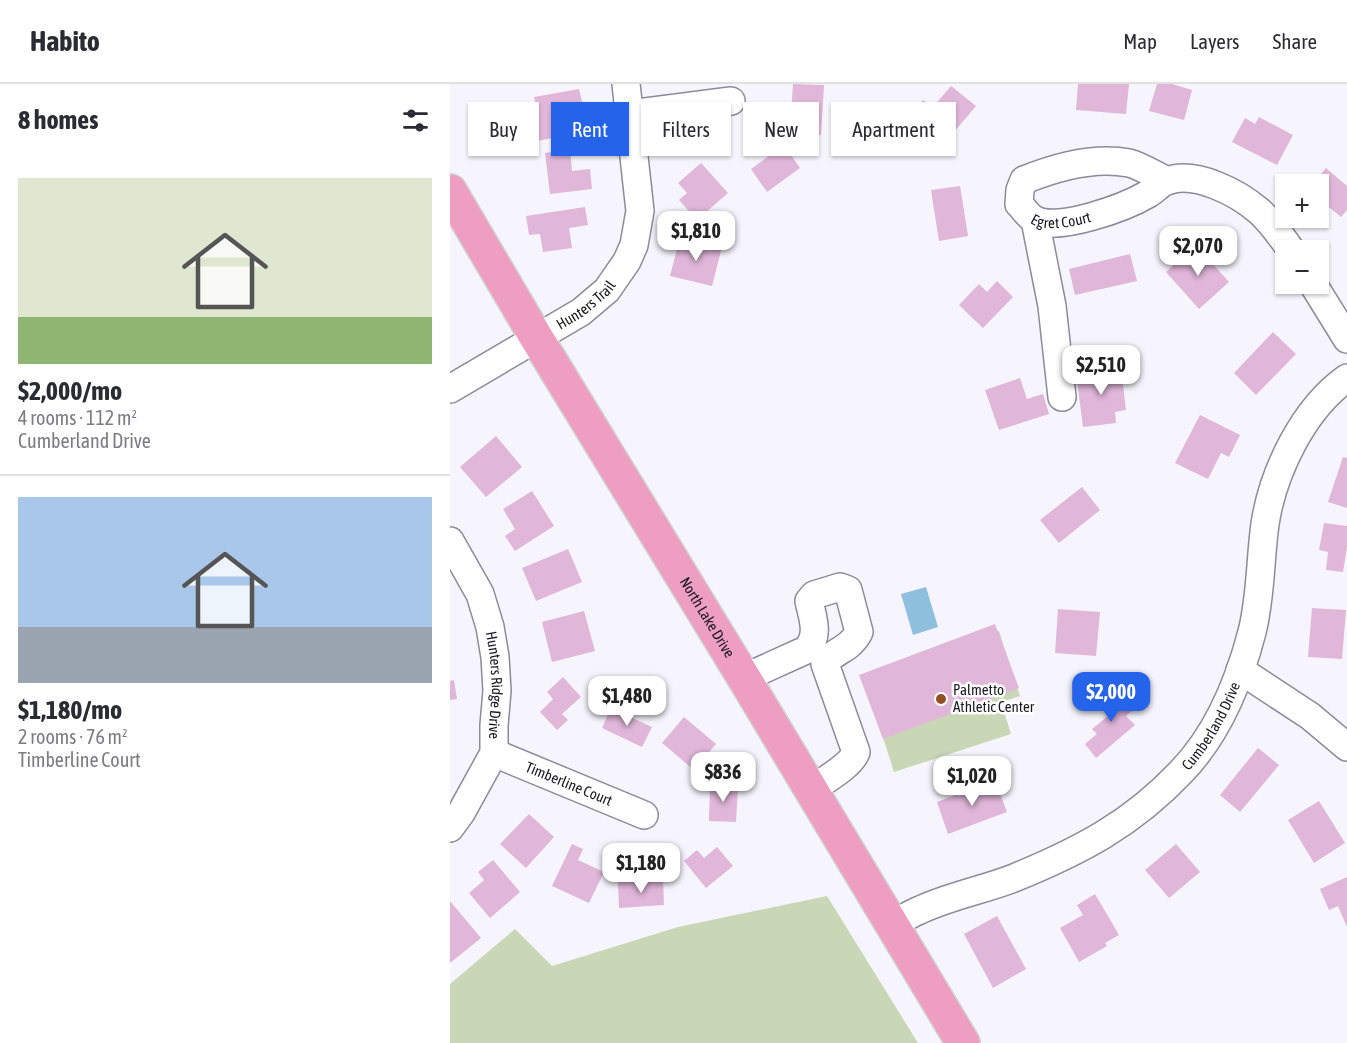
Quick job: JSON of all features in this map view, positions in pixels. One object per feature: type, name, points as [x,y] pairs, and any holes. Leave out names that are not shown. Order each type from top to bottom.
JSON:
[{"type":"main road","name":"North Lake Drive","points":[[450,191],[963,1043]]},
{"type":"street","name":"Hunters Trail","points":[[536,337],[581,312],[608,290],[627,261],[634,245],[640,211],[626,84]]},
{"type":"street","points":[[630,114],[731,100]]},
{"type":"street","name":"Egret Court","points":[[1167,181],[1130,164],[1090,162],[1046,171],[1024,180],[1020,190],[1019,204],[1035,220],[1048,224],[1095,217],[1147,195],[1167,181],[1187,178],[1217,185],[1233,193],[1260,212],[1283,240]]},
{"type":"street","points":[[1035,220],[1052,306],[1062,397]]},
{"type":"street","points":[[1319,294],[1347,339]]},
{"type":"street","points":[[450,389],[536,337]]},
{"type":"street","name":"Cumberland Drive","points":[[892,925],[920,909],[1013,878],[1093,842],[1139,812],[1182,771],[1217,723],[1232,693],[1240,670],[1252,632],[1260,589],[1265,524],[1276,481],[1287,451],[1315,410],[1336,386],[1347,378]]},
{"type":"street","name":"Hunters Ridge Drive","points":[[450,541],[480,594],[490,627],[497,691],[494,753],[461,813],[450,828]]},
{"type":"street","points":[[744,678],[816,657],[856,752],[854,758],[846,765],[811,790]]},
{"type":"street","points":[[1240,670],[1310,716],[1347,747]]},
{"type":"street","name":"Timberline Court","points":[[494,753],[644,815]]},
{"type":"green space","name":"Palmetto Athletic Center","points":[[999,631],[1020,696],[1001,702],[1011,734],[894,772],[863,675]]},
{"type":"green space","points":[[827,896],[918,1043],[450,1043],[450,984],[515,929],[552,966],[678,927]]},
{"type":"water","points":[[926,587],[938,627],[913,635],[901,594]]},
{"type":"building","points":[[793,84],[824,85],[821,135],[819,135],[819,102],[792,102]]},
{"type":"building","points":[[1078,84],[1129,84],[1126,114],[1076,110]]},
{"type":"building","points":[[1157,84],[1172,84],[1192,90],[1184,120],[1149,111]]},
{"type":"building","points":[[951,86],[976,106],[956,130],[956,102],[937,102]]},
{"type":"building","points":[[579,89],[582,102],[551,102],[551,138],[539,141],[539,102],[535,102],[534,97]]},
{"type":"building","points":[[1259,117],[1293,135],[1277,165],[1232,142],[1245,118],[1255,124]]},
{"type":"building","points":[[551,152],[551,156],[571,156],[572,171],[590,169],[592,189],[550,194],[545,153]]},
{"type":"building","points":[[769,156],[792,156],[800,168],[767,192],[751,169]]},
{"type":"building","points":[[701,163],[728,193],[697,220],[679,200],[687,193],[678,183]]},
{"type":"building","points":[[1326,168],[1347,186],[1347,210],[1341,217],[1329,207],[1329,174],[1321,174]]},
{"type":"building","points":[[960,186],[968,236],[939,241],[931,190]]},
{"type":"building","points":[[585,207],[588,225],[569,228],[572,248],[543,252],[540,234],[529,235],[526,216]]},
{"type":"building","points":[[680,237],[722,247],[712,286],[670,276]]},
{"type":"building","points":[[1196,245],[1229,282],[1199,309],[1166,272]]},
{"type":"building","points":[[1130,254],[1137,281],[1075,295],[1069,269]]},
{"type":"building","points":[[997,281],[1013,297],[983,328],[959,305],[979,284],[987,292]]},
{"type":"building","points":[[1273,332],[1296,354],[1256,395],[1234,373]]},
{"type":"building","points":[[1121,368],[1126,410],[1115,412],[1116,423],[1083,427],[1076,373]]},
{"type":"building","points":[[1020,378],[1027,399],[1043,394],[1049,414],[999,430],[985,390]]},
{"type":"building","points":[[1200,415],[1240,435],[1229,457],[1221,453],[1208,479],[1175,463]]},
{"type":"building","points":[[496,436],[522,467],[486,497],[460,467]]},
{"type":"building","points":[[1343,457],[1347,458],[1347,508],[1328,502]]},
{"type":"building","points":[[1082,487],[1100,510],[1059,543],[1040,520]]},
{"type":"building","points":[[532,491],[554,526],[515,551],[505,536],[515,529],[503,509]]},
{"type":"building","points":[[1324,523],[1347,526],[1347,547],[1343,572],[1326,570],[1328,552],[1319,550]]},
{"type":"building","points":[[568,549],[582,582],[536,601],[522,568]]},
{"type":"building","points":[[1312,608],[1346,610],[1342,659],[1308,657]]},
{"type":"building","points":[[1058,609],[1100,612],[1096,656],[1055,653]]},
{"type":"building","points":[[584,611],[595,651],[552,662],[542,622]]},
{"type":"building","name":"Palmetto Athletic Center","points":[[995,624],[1019,688],[883,739],[859,675]]},
{"type":"building","points":[[563,677],[581,697],[562,714],[568,720],[557,730],[540,712],[553,699],[547,692]]},
{"type":"building","points":[[454,680],[457,699],[450,700],[450,681]]},
{"type":"building","points":[[1117,689],[1134,709],[1126,716],[1135,725],[1096,758],[1085,744],[1097,734],[1092,729],[1108,716],[1098,705]]},
{"type":"building","points":[[611,708],[652,727],[642,747],[602,728]]},
{"type":"building","points":[[684,717],[716,744],[694,770],[662,743]]},
{"type":"building","points":[[1258,748],[1279,765],[1240,812],[1220,795]]},
{"type":"building","points":[[995,780],[1007,812],[948,834],[937,802]]},
{"type":"building","points":[[710,785],[738,786],[736,822],[709,821]]},
{"type":"building","points":[[1319,801],[1345,843],[1314,863],[1288,820]]},
{"type":"building","points":[[529,814],[554,837],[526,868],[500,844]]},
{"type":"building","points":[[572,844],[583,849],[578,860],[604,872],[589,903],[552,886]]},
{"type":"building","points":[[1176,844],[1200,872],[1169,898],[1145,870]]},
{"type":"building","points":[[717,847],[733,866],[706,888],[684,861],[697,850],[704,858]]},
{"type":"building","points":[[493,860],[520,892],[490,918],[469,893],[484,880],[478,872]]},
{"type":"building","points":[[1347,877],[1347,927],[1338,906],[1329,910],[1320,889]]},
{"type":"building","points":[[663,880],[664,905],[619,908],[618,882]]},
{"type":"building","points":[[1095,894],[1119,935],[1105,943],[1107,946],[1079,962],[1060,928],[1083,915],[1077,905]]},
{"type":"building","points":[[450,901],[481,938],[450,963]]},
{"type":"building","points":[[997,916],[1026,969],[993,988],[964,934]]},
{"type":"place","name":"Palmetto Athletic Center","points":[[941,699]]}]
